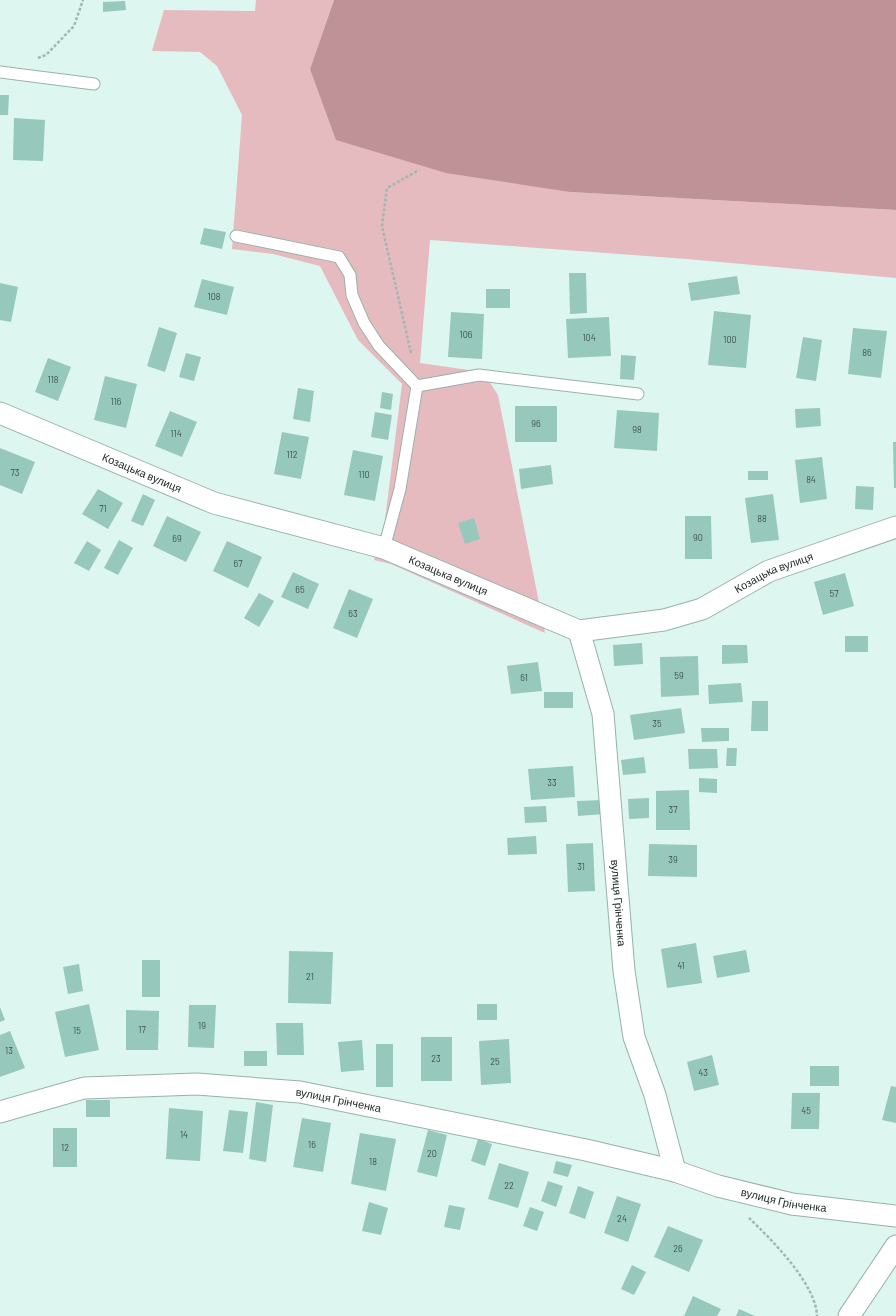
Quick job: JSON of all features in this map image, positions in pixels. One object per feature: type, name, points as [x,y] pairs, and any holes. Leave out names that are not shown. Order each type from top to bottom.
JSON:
[{"type":"street","name":"Козацька вулиця","points":[[0,413],[214,503],[384,548],[579,630],[664,620],[702,609],[769,571],[896,527]]},
{"type":"street","name":"вулиця Грінченка","points":[[579,630],[603,714],[624,971],[634,1037],[655,1094],[675,1171]]},
{"type":"street","name":"вулиця Грінченка","points":[[0,1112],[84,1088],[197,1084],[300,1092],[579,1148],[675,1171],[718,1186],[792,1204],[896,1216]]},
{"type":"street","points":[[849,1316],[896,1246]]},
{"type":"lane","points":[[0,72],[94,84]]},
{"type":"lane","points":[[236,236],[339,257],[350,275],[352,294],[364,323],[379,346],[417,386]]},
{"type":"lane","points":[[417,386],[480,375],[638,394]]},
{"type":"lane","points":[[384,548],[400,489],[417,386]]},
{"type":"path","points":[[33,60],[46,56],[74,26],[83,0]]},
{"type":"path","points":[[417,386],[398,290],[382,226],[387,188],[419,170]]},
{"type":"path","points":[[744,1213],[766,1234],[806,1284],[816,1305],[817,1316]]},
{"type":"shaded area","points":[[256,0],[334,0],[310,69],[570,192],[896,210],[896,278],[687,259],[430,240],[420,363],[483,372],[498,395],[545,633],[391,564],[374,560],[385,520],[402,384],[358,340],[320,266],[273,254],[232,249],[242,115],[217,66],[200,52],[152,51],[164,10],[255,11]]},
{"type":"shaded area","points":[[334,0],[896,0],[896,210],[570,192],[446,173],[336,140],[310,69]]},
{"type":"building","points":[[125,1],[126,10],[103,12],[103,2]]},
{"type":"building","points":[[0,95],[9,95],[8,115],[0,115]]},
{"type":"building","points":[[14,118],[45,120],[43,161],[13,160]]},
{"type":"building","points":[[204,228],[226,232],[222,249],[200,244]]},
{"type":"building","points":[[569,273],[586,273],[587,313],[570,314]]},
{"type":"building","points":[[737,276],[740,294],[691,301],[688,283]]},
{"type":"building","points":[[202,279],[234,287],[227,315],[194,307]]},
{"type":"building","points":[[0,283],[18,287],[11,322],[0,320]]},
{"type":"building","points":[[486,289],[510,289],[510,308],[486,308]]},
{"type":"building","points":[[714,311],[751,315],[746,368],[708,365]]},
{"type":"building","points":[[451,312],[484,314],[482,359],[448,357]]},
{"type":"building","points":[[609,317],[611,356],[568,358],[566,319]]},
{"type":"building","points":[[159,327],[177,333],[165,372],[147,366]]},
{"type":"building","points":[[853,328],[887,331],[881,378],[848,374]]},
{"type":"building","points":[[803,337],[822,340],[816,381],[796,378]]},
{"type":"building","points":[[186,353],[201,357],[194,381],[179,377]]},
{"type":"building","points":[[621,355],[636,356],[634,380],[620,379]]},
{"type":"building","points":[[48,358],[71,367],[58,401],[35,392]]},
{"type":"building","points":[[105,376],[137,384],[126,428],[94,420]]},
{"type":"building","points":[[298,388],[314,391],[310,422],[293,419]]},
{"type":"building","points":[[382,392],[393,394],[391,410],[380,408]]},
{"type":"building","points":[[515,406],[557,406],[557,442],[515,442]]},
{"type":"building","points":[[820,408],[821,426],[796,428],[795,409]]},
{"type":"building","points":[[617,410],[659,413],[657,451],[614,448]]},
{"type":"building","points":[[170,411],[197,422],[182,457],[155,446]]},
{"type":"building","points":[[375,412],[392,415],[388,440],[371,437]]},
{"type":"building","points":[[282,432],[309,437],[301,479],[274,474]]},
{"type":"building","points":[[893,442],[896,442],[896,488],[894,488]]},
{"type":"building","points":[[0,448],[35,462],[22,494],[0,485]]},
{"type":"building","points":[[353,450],[383,456],[375,501],[344,495]]},
{"type":"building","points":[[822,457],[827,499],[800,503],[795,460]]},
{"type":"building","points":[[551,465],[553,484],[521,489],[519,469]]},
{"type":"building","points":[[748,471],[768,471],[768,480],[748,480]]},
{"type":"building","points":[[856,486],[874,487],[873,510],[855,509]]},
{"type":"building","points":[[98,489],[123,503],[108,529],[82,514]]},
{"type":"building","points":[[143,494],[155,500],[143,526],[131,521]]},
{"type":"building","points":[[773,494],[779,540],[751,543],[745,498]]},
{"type":"building","points":[[167,516],[201,532],[186,562],[153,546]]},
{"type":"building","points":[[685,516],[711,516],[712,559],[685,559]]},
{"type":"building","points":[[474,518],[480,539],[465,544],[458,523]]},
{"type":"building","points":[[119,540],[133,548],[118,575],[104,568]]},
{"type":"building","points":[[87,541],[101,550],[89,571],[74,563]]},
{"type":"building","points":[[227,541],[262,557],[248,588],[213,571]]},
{"type":"building","points":[[293,572],[319,584],[308,609],[281,597]]},
{"type":"building","points":[[845,573],[854,606],[823,615],[814,582]]},
{"type":"building","points":[[349,589],[373,599],[357,638],[333,628]]},
{"type":"building","points":[[259,593],[274,601],[259,627],[244,618]]},
{"type":"building","points":[[845,636],[868,636],[868,652],[845,652]]},
{"type":"building","points":[[642,643],[643,664],[614,666],[613,645]]},
{"type":"building","points":[[722,645],[747,645],[748,663],[722,664]]},
{"type":"building","points":[[698,656],[699,695],[661,697],[660,657]]},
{"type":"building","points":[[538,662],[542,691],[511,694],[507,666]]},
{"type":"building","points":[[741,683],[743,702],[709,704],[708,685]]},
{"type":"building","points":[[544,692],[573,692],[573,708],[544,708]]},
{"type":"building","points":[[752,701],[768,701],[768,731],[751,731]]},
{"type":"building","points":[[681,708],[685,733],[634,740],[630,715]]},
{"type":"building","points":[[701,728],[729,728],[729,741],[702,742]]},
{"type":"building","points":[[727,748],[737,748],[736,766],[726,766]]},
{"type":"building","points":[[688,749],[717,749],[718,768],[689,769]]},
{"type":"building","points":[[644,757],[646,773],[623,775],[621,760]]},
{"type":"building","points":[[573,766],[575,797],[531,800],[528,769]]},
{"type":"building","points":[[699,778],[717,779],[717,793],[699,792]]},
{"type":"building","points":[[689,790],[690,830],[656,830],[656,791]]},
{"type":"building","points":[[649,798],[649,818],[629,819],[628,799]]},
{"type":"building","points":[[603,800],[604,814],[578,816],[577,801]]},
{"type":"building","points":[[546,806],[547,822],[525,823],[524,807]]},
{"type":"building","points":[[536,836],[537,854],[508,855],[507,838]]},
{"type":"building","points":[[593,843],[595,891],[568,892],[566,844]]},
{"type":"building","points":[[649,844],[697,845],[697,877],[648,876]]},
{"type":"building","points":[[696,943],[702,983],[667,988],[661,949]]},
{"type":"building","points":[[746,950],[750,972],[717,978],[713,956]]},
{"type":"building","points":[[289,951],[333,952],[331,1004],[288,1003]]},
{"type":"building","points":[[142,960],[160,960],[160,997],[142,997]]},
{"type":"building","points":[[79,964],[83,991],[68,994],[63,967]]},
{"type":"building","points":[[89,1004],[99,1050],[65,1057],[55,1012]]},
{"type":"building","points":[[477,1004],[497,1004],[497,1020],[477,1020]]},
{"type":"building","points":[[189,1005],[216,1005],[214,1048],[188,1047]]},
{"type":"building","points":[[0,1007],[5,1020],[0,1022]]},
{"type":"building","points":[[126,1010],[159,1011],[158,1050],[126,1050]]},
{"type":"building","points":[[276,1023],[303,1023],[304,1055],[277,1055]]},
{"type":"building","points":[[10,1031],[25,1068],[0,1077],[0,1035]]},
{"type":"building","points":[[421,1037],[452,1037],[452,1081],[421,1081]]},
{"type":"building","points":[[509,1039],[511,1083],[481,1085],[479,1041]]},
{"type":"building","points":[[362,1040],[364,1070],[341,1072],[338,1042]]},
{"type":"building","points":[[376,1044],[393,1044],[393,1087],[376,1087]]},
{"type":"building","points":[[244,1051],[267,1051],[267,1066],[244,1066]]},
{"type":"building","points":[[712,1055],[719,1085],[694,1091],[687,1062]]},
{"type":"building","points":[[810,1066],[839,1066],[839,1086],[810,1086]]},
{"type":"building","points":[[891,1086],[896,1087],[896,1123],[882,1120]]},
{"type":"building","points":[[792,1093],[820,1093],[819,1129],[791,1129]]},
{"type":"building","points":[[86,1100],[110,1100],[110,1117],[86,1117]]},
{"type":"building","points":[[256,1102],[273,1105],[266,1162],[249,1159]]},
{"type":"building","points":[[169,1108],[203,1111],[200,1161],[166,1159]]},
{"type":"building","points":[[229,1110],[248,1112],[243,1153],[223,1151]]},
{"type":"building","points":[[302,1118],[331,1123],[323,1172],[293,1167]]},
{"type":"building","points":[[53,1128],[77,1128],[77,1167],[53,1167]]},
{"type":"building","points":[[428,1130],[447,1135],[437,1177],[417,1172]]},
{"type":"building","points":[[360,1133],[396,1139],[386,1191],[351,1184]]},
{"type":"building","points":[[478,1139],[492,1144],[485,1166],[471,1161]]},
{"type":"building","points":[[556,1161],[572,1165],[568,1177],[553,1173]]},
{"type":"building","points":[[499,1163],[529,1172],[518,1208],[488,1199]]},
{"type":"building","points":[[548,1181],[563,1186],[556,1207],[541,1201]]},
{"type":"building","points":[[578,1186],[594,1192],[585,1219],[569,1213]]},
{"type":"building","points":[[617,1196],[641,1204],[628,1242],[604,1233]]},
{"type":"building","points":[[369,1202],[388,1208],[381,1235],[362,1231]]},
{"type":"building","points":[[449,1205],[465,1208],[460,1230],[444,1227]]},
{"type":"building","points":[[530,1207],[544,1212],[537,1231],[523,1226]]},
{"type":"building","points":[[668,1226],[703,1240],[689,1272],[654,1257]]},
{"type":"building","points":[[632,1265],[646,1272],[634,1295],[621,1289]]},
{"type":"building","points":[[693,1296],[721,1309],[717,1316],[684,1316]]},
{"type":"building","points":[[739,1309],[755,1316],[736,1316]]}]
